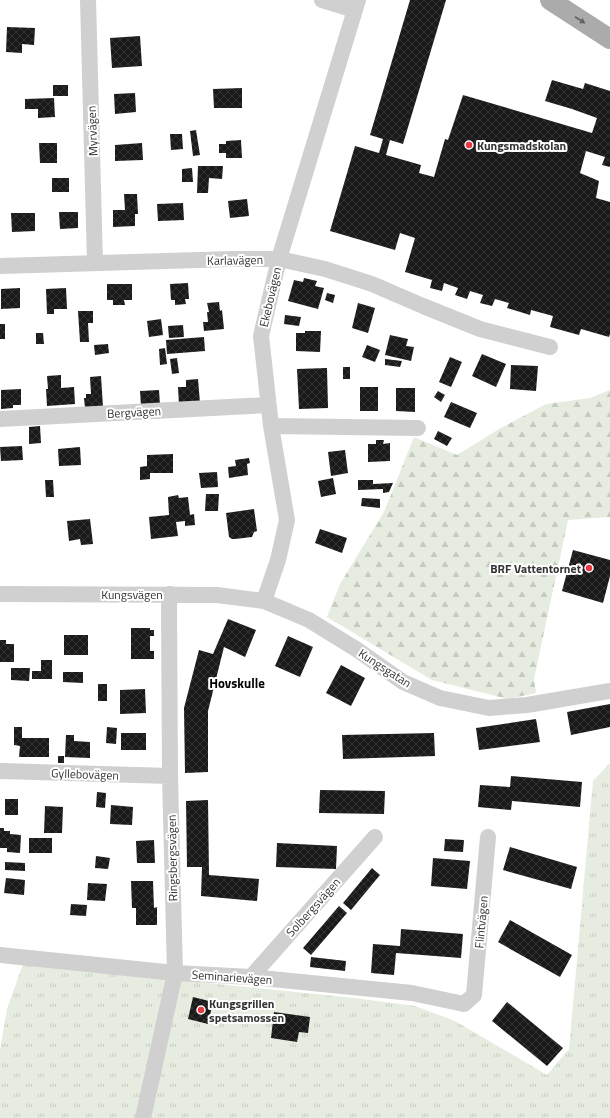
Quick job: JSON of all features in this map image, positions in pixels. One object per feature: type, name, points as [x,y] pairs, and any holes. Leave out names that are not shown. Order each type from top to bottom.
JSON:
[{"type":"main road","points":[[550,0],[610,39]]},
{"type":"street","name":"Myrvägen","points":[[88,0],[95,263]]},
{"type":"street","points":[[322,0],[356,5]]},
{"type":"street","name":"Ekebovägen","points":[[264,601],[278,560],[287,520],[268,405],[261,336],[279,259],[356,5]]},
{"type":"street","name":"Karlavägen","points":[[0,266],[279,259],[325,269],[372,284],[480,329],[550,348]]},
{"type":"street","name":"Bergvägen","points":[[0,419],[268,405]]},
{"type":"street","points":[[271,426],[418,428]]},
{"type":"street","name":"Kungsvägen","points":[[0,594],[217,595],[264,601]]},
{"type":"street","name":"Ringsbergsvägen","points":[[143,1118],[175,973],[170,776],[170,594]]},
{"type":"street","name":"Kungsgatan","points":[[264,601],[309,620],[356,649],[402,682],[440,698],[489,708],[527,705],[610,691]]},
{"type":"street","name":"Gyllebovägen","points":[[0,771],[170,776]]},
{"type":"street","name":"Flintvägen","points":[[464,1004],[474,995],[488,836]]},
{"type":"street","name":"Solbergsvägen","points":[[251,977],[375,837]]},
{"type":"street","name":"Seminarievägen","points":[[0,955],[175,973],[251,977],[412,993],[464,1004]]},
{"type":"green space","points":[[610,390],[610,517],[568,520],[534,679],[536,693],[508,699],[432,680],[327,617],[340,584],[384,512],[414,437],[457,455],[499,429],[546,404],[590,398]]},
{"type":"green space","points":[[610,763],[610,1118],[0,1118],[0,1050],[7,1009],[23,964],[354,998],[415,1006],[455,1021],[547,1075],[569,1049],[593,781]]},
{"type":"building","points":[[410,0],[446,0],[403,144],[390,140],[386,155],[421,165],[419,173],[434,177],[445,139],[448,140],[463,95],[592,133],[597,118],[545,101],[552,80],[583,89],[585,83],[610,91],[610,167],[602,165],[605,157],[586,151],[580,173],[599,181],[596,198],[610,202],[609,337],[581,329],[579,335],[550,327],[553,316],[531,310],[530,315],[507,308],[509,303],[495,299],[492,306],[480,303],[483,295],[470,291],[467,299],[455,295],[458,288],[444,283],[442,291],[430,288],[432,280],[405,272],[415,238],[400,233],[395,250],[330,231],[355,146],[379,153],[383,139],[370,135]]},
{"type":"building","points":[[7,27],[35,28],[34,45],[22,44],[22,53],[6,52]]},
{"type":"building","points":[[140,36],[142,66],[112,68],[110,38]]},
{"type":"building","points":[[53,85],[68,85],[68,96],[53,96]]},
{"type":"building","points":[[242,88],[242,108],[214,108],[213,89]]},
{"type":"building","points":[[135,93],[136,112],[115,114],[114,94]]},
{"type":"building","points":[[54,98],[55,117],[38,118],[38,109],[25,109],[25,99]]},
{"type":"building","points":[[196,130],[200,155],[193,156],[190,131]]},
{"type":"building","points":[[170,134],[182,134],[183,149],[171,150]]},
{"type":"building","points":[[241,140],[242,158],[226,158],[226,153],[219,153],[219,144],[226,144],[226,141]]},
{"type":"building","points":[[39,143],[57,143],[57,163],[40,163]]},
{"type":"building","points":[[142,143],[143,160],[115,161],[115,145]]},
{"type":"building","points":[[198,166],[223,166],[222,179],[209,178],[208,193],[197,193]]},
{"type":"building","points":[[192,168],[193,182],[182,182],[182,169]]},
{"type":"building","points":[[52,178],[69,178],[69,192],[52,192]]},
{"type":"building","points":[[124,194],[137,194],[138,214],[135,214],[135,226],[113,227],[113,210],[125,210]]},
{"type":"building","points":[[247,199],[249,216],[230,218],[228,201]]},
{"type":"building","points":[[183,203],[184,220],[158,221],[157,204]]},
{"type":"building","points":[[59,212],[78,212],[78,228],[60,229]]},
{"type":"building","points":[[11,213],[35,213],[35,231],[12,232]]},
{"type":"building","points":[[304,278],[317,281],[315,286],[324,288],[318,309],[288,301],[294,280],[303,282]]},
{"type":"building","points":[[188,283],[189,299],[185,299],[186,304],[175,305],[175,300],[171,300],[170,284]]},
{"type":"building","points":[[107,284],[132,284],[132,300],[124,300],[125,305],[113,305],[113,300],[107,300]]},
{"type":"building","points":[[20,288],[20,308],[1,309],[1,289]]},
{"type":"building","points":[[66,288],[67,309],[54,309],[54,314],[47,314],[46,289]]},
{"type":"building","points":[[327,293],[335,295],[333,303],[325,300]]},
{"type":"building","points":[[219,302],[220,311],[222,310],[224,329],[204,331],[203,322],[208,322],[207,312],[209,312],[207,303]]},
{"type":"building","points":[[358,303],[375,308],[368,333],[352,328]]},
{"type":"building","points":[[78,311],[93,311],[93,323],[88,323],[89,342],[80,342]]},
{"type":"building","points":[[285,315],[301,317],[299,326],[284,324]]},
{"type":"building","points":[[161,319],[163,335],[149,337],[147,321]]},
{"type":"building","points":[[0,324],[5,324],[5,339],[0,339]]},
{"type":"building","points":[[183,325],[184,337],[169,338],[168,326]]},
{"type":"building","points":[[305,331],[321,331],[320,352],[296,351],[296,333],[305,333]]},
{"type":"building","points":[[36,333],[43,333],[44,344],[36,344]]},
{"type":"building","points":[[390,335],[408,339],[406,346],[414,347],[411,361],[385,355]]},
{"type":"building","points":[[204,337],[205,351],[167,354],[166,340]]},
{"type":"building","points":[[108,344],[109,353],[95,355],[94,345]]},
{"type":"building","points":[[367,345],[380,350],[375,362],[362,357]]},
{"type":"building","points":[[165,348],[167,364],[160,365],[159,349]]},
{"type":"building","points":[[482,354],[506,364],[496,387],[472,376]]},
{"type":"building","points":[[450,357],[462,362],[451,387],[439,382]]},
{"type":"building","points":[[177,358],[179,373],[172,374],[170,359]]},
{"type":"building","points":[[385,359],[402,361],[400,367],[385,365]]},
{"type":"building","points":[[511,365],[538,366],[536,391],[510,389]]},
{"type":"building","points":[[343,367],[350,367],[350,379],[343,379]]},
{"type":"building","points":[[327,368],[328,408],[299,409],[297,369]]},
{"type":"building","points":[[61,375],[61,388],[74,387],[75,404],[47,406],[47,376]]},
{"type":"building","points":[[101,376],[103,407],[85,408],[84,398],[86,398],[86,394],[91,394],[90,377]]},
{"type":"building","points":[[198,379],[200,403],[179,405],[178,387],[186,387],[186,380]]},
{"type":"building","points":[[360,387],[378,387],[378,411],[360,411]]},
{"type":"building","points":[[396,388],[415,388],[415,412],[396,411]]},
{"type":"building","points":[[21,389],[21,405],[13,405],[13,408],[1,409],[1,390]]},
{"type":"building","points":[[159,390],[160,405],[141,406],[140,391]]},
{"type":"building","points":[[438,391],[445,395],[441,402],[434,397]]},
{"type":"building","points":[[451,402],[477,413],[470,428],[444,417]]},
{"type":"building","points":[[40,426],[41,443],[29,444],[29,427]]},
{"type":"building","points":[[438,431],[452,438],[447,446],[434,439]]},
{"type":"building","points":[[376,440],[384,440],[383,444],[390,443],[390,461],[368,462],[368,444],[376,444]]},
{"type":"building","points":[[22,446],[23,460],[1,461],[0,447]]},
{"type":"building","points":[[80,447],[81,465],[59,466],[58,449]]},
{"type":"building","points":[[345,450],[348,473],[331,476],[328,452]]},
{"type":"building","points":[[173,454],[173,473],[150,473],[150,479],[140,480],[140,467],[147,466],[147,455]]},
{"type":"building","points":[[249,458],[250,463],[247,464],[248,475],[229,478],[228,467],[236,466],[235,460]]},
{"type":"building","points":[[217,472],[218,487],[201,488],[199,473]]},
{"type":"building","points":[[333,478],[336,494],[321,497],[318,481]]},
{"type":"building","points":[[45,480],[53,480],[54,497],[46,497]]},
{"type":"building","points":[[358,480],[373,480],[373,484],[393,483],[389,492],[383,493],[383,489],[358,490]]},
{"type":"building","points":[[206,494],[219,494],[218,511],[205,511]]},
{"type":"building","points":[[178,495],[179,498],[188,497],[190,515],[194,514],[195,525],[185,526],[185,521],[176,522],[178,536],[151,539],[149,517],[169,515],[168,497]]},
{"type":"building","points":[[362,498],[380,499],[380,508],[361,506]]},
{"type":"building","points":[[254,509],[257,531],[254,532],[252,537],[232,539],[229,537],[226,513]]},
{"type":"building","points":[[90,519],[93,544],[81,545],[80,539],[69,541],[67,521]]},
{"type":"building","points":[[320,529],[347,538],[342,553],[315,543]]},
{"type":"building","name":"BRF Vattentornet","points":[[573,550],[610,560],[610,576],[603,603],[562,591]]},
{"type":"building","points":[[228,619],[256,630],[245,657],[224,647],[208,711],[208,772],[185,773],[184,708],[199,650],[213,654]]},
{"type":"building","points":[[131,628],[150,628],[150,630],[154,630],[154,636],[150,636],[150,651],[154,651],[154,659],[131,659]]},
{"type":"building","points":[[64,635],[88,635],[88,655],[64,655]]},
{"type":"building","points":[[288,636],[313,647],[300,677],[275,666]]},
{"type":"building","points":[[0,640],[6,640],[6,644],[14,644],[14,662],[0,662]]},
{"type":"building","points":[[41,660],[52,660],[52,679],[32,679],[32,671],[41,671]]},
{"type":"building","points":[[341,665],[365,678],[351,706],[326,693]]},
{"type":"building","points":[[11,668],[30,668],[29,681],[11,680]]},
{"type":"building","points":[[63,672],[83,672],[83,683],[63,682]]},
{"type":"building","points":[[98,684],[107,684],[107,701],[98,701]]},
{"type":"building","points":[[145,689],[146,713],[120,714],[120,690]]},
{"type":"building","points":[[610,704],[610,727],[571,735],[567,712]]},
{"type":"building","points":[[536,719],[540,742],[479,750],[476,728]]},
{"type":"building","points":[[14,727],[22,727],[22,738],[49,738],[49,757],[19,757],[20,746],[14,745]]},
{"type":"building","points":[[107,727],[117,728],[116,744],[106,743]]},
{"type":"building","points":[[121,733],[146,733],[146,750],[121,750]]},
{"type":"building","points":[[434,733],[435,756],[343,759],[342,735]]},
{"type":"building","points":[[66,735],[74,735],[74,741],[90,742],[90,758],[65,757]]},
{"type":"building","points":[[58,756],[64,756],[64,763],[58,763]]},
{"type":"building","points":[[511,776],[582,782],[580,807],[512,801],[511,810],[478,807],[480,785],[510,787]]},
{"type":"building","points":[[320,790],[385,791],[384,814],[319,813]]},
{"type":"building","points":[[97,792],[106,793],[105,808],[96,807]]},
{"type":"building","points":[[5,799],[18,799],[18,815],[5,815]]},
{"type":"building","points":[[208,800],[209,875],[259,879],[257,901],[201,896],[202,867],[187,867],[186,801]]},
{"type":"building","points":[[111,805],[133,807],[132,825],[110,824]]},
{"type":"building","points":[[45,806],[63,807],[62,833],[44,833]]},
{"type":"building","points":[[0,828],[4,828],[4,831],[10,831],[10,834],[21,835],[20,853],[7,852],[7,848],[0,848]]},
{"type":"building","points":[[29,838],[52,838],[52,853],[29,853]]},
{"type":"building","points":[[445,839],[464,840],[463,852],[444,851]]},
{"type":"building","points":[[154,840],[155,863],[137,863],[136,841]]},
{"type":"building","points":[[277,843],[337,846],[336,869],[276,867]]},
{"type":"building","points":[[510,847],[577,867],[571,889],[503,870]]},
{"type":"building","points":[[96,856],[110,858],[108,869],[95,868]]},
{"type":"building","points":[[433,858],[470,861],[467,889],[431,886]]},
{"type":"building","points":[[5,862],[25,863],[25,871],[5,870]]},
{"type":"building","points":[[372,868],[380,875],[351,910],[343,903]]},
{"type":"building","points":[[6,878],[25,880],[24,895],[4,893]]},
{"type":"building","points":[[131,881],[153,881],[154,908],[157,907],[157,925],[136,925],[136,908],[132,908]]},
{"type":"building","points":[[88,883],[107,884],[105,901],[87,900]]},
{"type":"building","points":[[71,904],[87,905],[86,916],[70,915]]},
{"type":"building","points":[[339,906],[347,913],[311,955],[303,948]]},
{"type":"building","points":[[510,920],[572,955],[560,977],[498,942]]},
{"type":"building","points":[[401,929],[463,934],[461,958],[396,953],[394,975],[371,973],[373,944],[400,946]]},
{"type":"building","points":[[311,957],[346,961],[345,971],[310,967]]},
{"type":"building","name":"Kungsgrillen spetsamossen","points":[[193,997],[213,1002],[208,1024],[188,1019]]},
{"type":"building","points":[[507,1002],[563,1048],[547,1066],[492,1021]]},
{"type":"building","points":[[274,1012],[310,1017],[308,1033],[299,1032],[297,1042],[271,1038]]},
{"type":"place","name":"Kungsmadskolan","points":[[469,145]]},
{"type":"place","name":"BRF Vattentornet","points":[[589,568]]},
{"type":"place","name":"Kungsgrillen spetsamossen","points":[[201,1010]]},
{"type":"district","name":"Hovskulle","points":[[237,683]]}]
